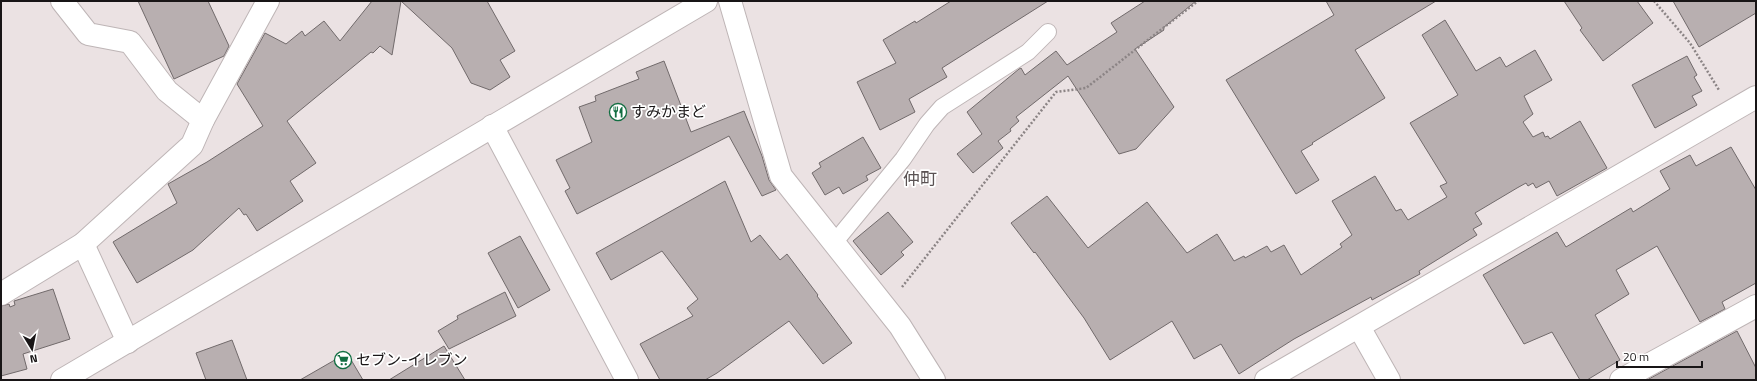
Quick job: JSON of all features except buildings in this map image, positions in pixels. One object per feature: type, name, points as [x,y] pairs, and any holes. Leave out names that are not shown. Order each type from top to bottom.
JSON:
[{"type":"street","points":[[62,1],[88,34],[130,42],[167,91],[203,120]]},
{"type":"street","points":[[1,294],[83,244],[192,145],[203,120],[268,1]]},
{"type":"street","points":[[62,380],[706,1]]},
{"type":"street","points":[[730,1],[781,176],[900,326],[934,380]]},
{"type":"street","points":[[1266,380],[1360,328],[1756,97]]},
{"type":"street","points":[[492,126],[627,380]]},
{"type":"street","points":[[83,244],[128,342]]},
{"type":"street","points":[[1621,380],[1650,372],[1756,306]]},
{"type":"street","points":[[1360,328],[1389,380]]},
{"type":"lane","points":[[834,243],[903,160],[927,124],[942,107],[1028,52],[1048,32]]},
{"type":"path","points":[[885,308],[1056,92],[1086,88],[1198,1]]},
{"type":"path","points":[[1654,1],[1690,43],[1732,110]]},
{"type":"place","name":"すみかまど","points":[[618,112]]},
{"type":"place","name":"セブン-イレブン","points":[[343,360]]},
{"type":"district","name":"仲町","points":[[920,179]]}]
